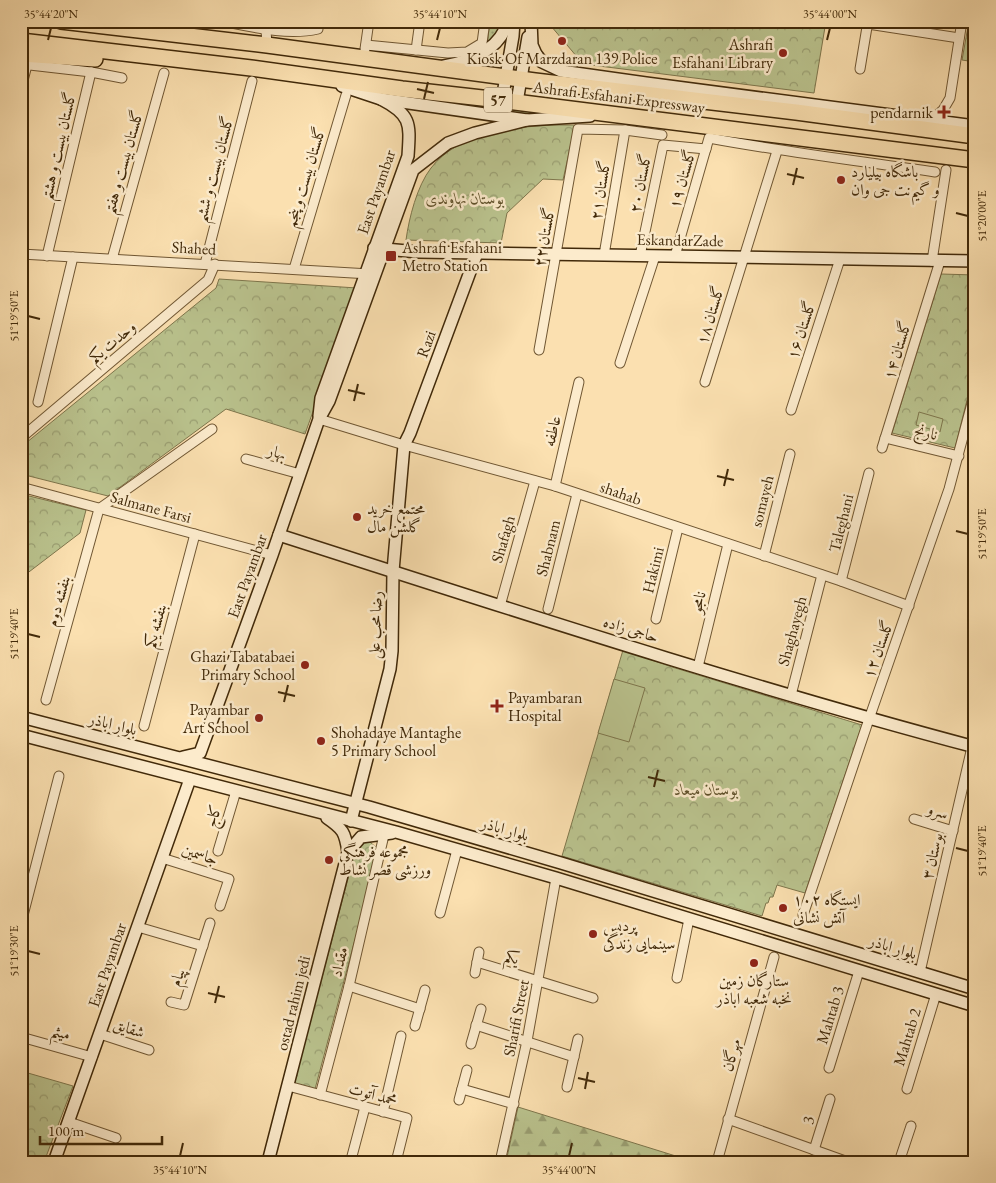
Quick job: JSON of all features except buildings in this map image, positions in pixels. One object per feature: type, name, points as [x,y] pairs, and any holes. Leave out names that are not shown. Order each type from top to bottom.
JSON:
[{"type":"highway","name":"Ashrafi Esfahani Expressway","points":[[61,21],[267,32],[434,68],[513,78],[796,106],[943,126],[975,136]]},
{"type":"highway","name":"Ashrafi Esfahani Expressway","points":[[21,41],[975,160]]},
{"type":"highway","points":[[23,61],[173,59]]},
{"type":"street","points":[[221,21],[267,32],[309,31],[318,28]]},
{"type":"street","points":[[369,21],[365,52],[416,50],[448,53],[467,52],[482,43],[485,21]]},
{"type":"street","points":[[416,50],[420,21]]},
{"type":"street","points":[[434,68],[473,59],[487,51],[506,30],[508,21]]},
{"type":"street","points":[[513,78],[514,21]]},
{"type":"street","points":[[509,101],[513,78],[531,21]]},
{"type":"street","points":[[531,21],[532,45],[536,54],[542,62],[557,70],[796,106],[931,120],[943,126],[975,126]]},
{"type":"street","points":[[931,120],[942,110],[950,98],[962,21]]},
{"type":"street","points":[[860,69],[868,23],[959,38]]},
{"type":"street","points":[[21,88],[23,61],[122,78]]},
{"type":"street","name":"گلستان بیست و هشتم","points":[[47,256],[91,72]]},
{"type":"street","name":"گلستان بیست و هفتم","points":[[112,259],[164,73]]},
{"type":"street","points":[[313,76],[381,99],[527,120],[617,115]]},
{"type":"street","name":"گلستان بیست و ششم","points":[[204,264],[252,81]]},
{"type":"street","name":"گلستان بیست و پنجم","points":[[294,269],[346,95]]},
{"type":"street","name":"East Payambar","points":[[180,758],[200,753],[319,419],[329,401],[408,156],[410,130],[403,113],[397,107],[381,99]]},
{"type":"street","name":"East Payambar","points":[[379,249],[413,170],[448,143],[474,133],[527,120]]},
{"type":"street","name":"گلستان ۲۲","points":[[539,350],[578,129],[625,130]]},
{"type":"street","points":[[625,130],[662,135]]},
{"type":"street","name":"گلستان ۲۱","points":[[604,255],[625,130]]},
{"type":"street","name":"گلستان ۱۹","points":[[675,256],[709,138],[777,150]]},
{"type":"street","name":"گلستان ۲۰","points":[[640,256],[663,145],[706,149]]},
{"type":"street","points":[[777,150],[935,172]]},
{"type":"street","name":"گلستان ۱۸","points":[[705,382],[777,150]]},
{"type":"street","name":"گلستان ۱۴","points":[[882,448],[936,261],[946,170]]},
{"type":"street","name":"EskandarZade","points":[[379,249],[477,253],[975,261]]},
{"type":"street","name":"Razi","points":[[404,445],[477,253]]},
{"type":"street","name":"Shahed","points":[[21,254],[370,274]]},
{"type":"street","points":[[620,364],[654,256]]},
{"type":"street","points":[[38,402],[73,257]]},
{"type":"street","name":"گلستان ۱۶","points":[[791,410],[840,259]]},
{"type":"street","name":"وحدت یکم","points":[[21,438],[208,280],[214,264]]},
{"type":"street","name":"عاطفه","points":[[555,486],[579,382]]},
{"type":"street","name":"گلستان ۱۲","points":[[803,915],[869,719],[950,489],[975,392]]},
{"type":"street","name":"shahab","points":[[319,419],[404,445],[555,486],[841,581],[909,606]]},
{"type":"street","points":[[99,509],[212,429]]},
{"type":"street","name":"نارنج","points":[[885,438],[959,456]]},
{"type":"street","name":"رضا محب علی","points":[[351,821],[390,668],[392,651],[392,571],[404,445]]},
{"type":"street","name":"somayeh","points":[[764,556],[790,454]]},
{"type":"street","name":"بهار","points":[[246,459],[300,474]]},
{"type":"street","name":"Taleghani","points":[[841,581],[869,473]]},
{"type":"street","name":"Shafagh","points":[[500,606],[535,481]]},
{"type":"street","name":"Salmane Farsi","points":[[21,487],[272,555]]},
{"type":"street","name":"Shabnam","points":[[548,609],[577,494]]},
{"type":"street","name":"بنفشه دوم","points":[[46,700],[99,509]]},
{"type":"street","name":"Hakimi","points":[[656,620],[678,528]]},
{"type":"street","name":"بنفشه یکم","points":[[144,726],[195,534]]},
{"type":"street","name":"حاجی زاده","points":[[279,535],[698,667],[869,719],[973,747]]},
{"type":"street","name":"نامجو","points":[[698,667],[728,544]]},
{"type":"street","name":"Shaghayegh","points":[[790,695],[822,575]]},
{"type":"street","name":"بلوار اباذر","points":[[21,717],[356,803],[561,862],[975,989]]},
{"type":"street","name":"بلوار اباذر","points":[[21,736],[351,821],[390,834],[457,850],[556,878],[975,1006]]},
{"type":"street","name":"بوستان ۳","points":[[920,972],[973,747]]},
{"type":"street","points":[[21,923],[59,776]]},
{"type":"street","name":"East Payambar","points":[[54,1162],[190,779]]},
{"type":"street","name":"کاج","points":[[218,850],[236,791]]},
{"type":"street","points":[[317,812],[342,829],[345,834],[348,852]]},
{"type":"street","name":"سرو","points":[[914,819],[953,831]]},
{"type":"street","points":[[348,852],[361,837],[390,834]]},
{"type":"street","name":"مقداد","points":[[320,1095],[390,834]]},
{"type":"street","points":[[440,913],[457,850]]},
{"type":"street","name":"ostad rahim jedi","points":[[268,1162],[348,852]]},
{"type":"street","name":"جاسمین","points":[[162,858],[229,879],[220,906]]},
{"type":"street","name":"Sharifi Street","points":[[500,1162],[527,1042],[556,878]]},
{"type":"street","points":[[677,978],[689,919]]},
{"type":"street","name":"پیام","points":[[170,1002],[184,1005],[210,923]]},
{"type":"street","points":[[138,926],[203,946]]},
{"type":"street","points":[[474,972],[479,952]]},
{"type":"street","name":"مهرگان","points":[[717,1162],[774,957]]},
{"type":"street","name":"یکم","points":[[477,962],[593,998]]},
{"type":"street","name":"Mahtab 3","points":[[829,1068],[859,971]]},
{"type":"street","points":[[349,986],[420,1009]]},
{"type":"street","points":[[415,1026],[425,990]]},
{"type":"street","name":"Mahtab 2","points":[[908,1089],[936,994]]},
{"type":"street","points":[[471,1044],[481,1009]]},
{"type":"street","points":[[476,1025],[574,1057]]},
{"type":"street","name":"شقایق","points":[[100,1034],[148,1050]]},
{"type":"street","name":"میثم","points":[[21,1036],[92,1057]]},
{"type":"street","points":[[382,1112],[401,1036]]},
{"type":"street","points":[[567,1087],[578,1039]]},
{"type":"street","points":[[459,1100],[467,1070]]},
{"type":"street","name":"محمد آتوت","points":[[288,1086],[407,1118],[396,1162]]},
{"type":"street","points":[[462,1089],[514,1104]]},
{"type":"street","name":"3","points":[[814,1150],[830,1099]]},
{"type":"street","points":[[352,1156],[365,1107]]},
{"type":"street","points":[[728,1120],[814,1150],[835,1160],[848,1162]]},
{"type":"street","points":[[69,1122],[116,1138]]},
{"type":"street","points":[[899,1162],[911,1126]]},
{"type":"green space","points":[[490,21],[504,21],[502,31],[487,46]]},
{"type":"green space","points":[[560,21],[826,21],[814,93],[583,64],[551,26]]},
{"type":"green space","points":[[969,21],[975,21],[975,62],[962,60]]},
{"type":"green space","points":[[388,92],[457,103],[577,114],[521,115],[400,100]]},
{"type":"green space","name":"بوستان نهاوندی","points":[[575,125],[563,180],[543,179],[507,213],[501,243],[406,240],[409,222],[418,193],[426,175],[443,156],[456,146],[488,134],[504,130]]},
{"type":"green space","points":[[941,274],[975,275],[975,368],[955,448],[892,433]]},
{"type":"green space","points":[[219,279],[357,288],[305,434],[226,409],[108,496],[21,474],[21,447],[216,288]]},
{"type":"green space","points":[[919,412],[943,419],[940,432],[916,425]]},
{"type":"green space","points":[[21,494],[86,510],[80,533],[21,578]]},
{"type":"green space","name":"بوستان میعاد","points":[[623,650],[672,667],[862,725],[805,893],[777,885],[773,897],[770,897],[768,903],[766,903],[762,916],[562,856]]},
{"type":"green space","points":[[614,679],[645,688],[629,742],[598,733]]},
{"type":"green space","points":[[370,842],[379,850],[315,1089],[294,1084],[357,844]]},
{"type":"green space","points":[[21,1071],[73,1086],[44,1162],[21,1162]]},
{"type":"green space","points":[[518,1107],[695,1162],[506,1162]]},
{"type":"place","name":"Kiosk Of Marzdaran 139 Police","points":[[562,41]]},
{"type":"place","name":"Ashrafi Esfahani Library","points":[[783,53]]},
{"type":"place","name":"pendarnik","points":[[944,112]]},
{"type":"place","name":"باشگاه بیلیارد و گیم‌نت جی وان","points":[[841,180]]},
{"type":"place","name":"Ashrafi Esfahani Metro Station","points":[[391,256]]},
{"type":"place","name":"مجتمع خرید گلشن مال","points":[[357,517]]},
{"type":"place","name":"Ghazi Tabatabaei Primary School","points":[[305,665]]},
{"type":"place","name":"Payambaran Hospital","points":[[497,706]]},
{"type":"place","name":"Payambar Art School","points":[[259,718]]},
{"type":"place","name":"Shohadaye Mantaghe 5 Primary School","points":[[321,741]]},
{"type":"place","name":"مجموعه فرهنگی ورزشی قصر نشاط","points":[[329,860]]},
{"type":"place","name":"ایستگاه ۱۰۲ آتش نشانی","points":[[783,908]]},
{"type":"place","name":"پردیس سینمایی زندگی","points":[[593,934]]},
{"type":"place","name":"ستارگان زمین نخبه شعبه اباذر","points":[[754,963]]}]
